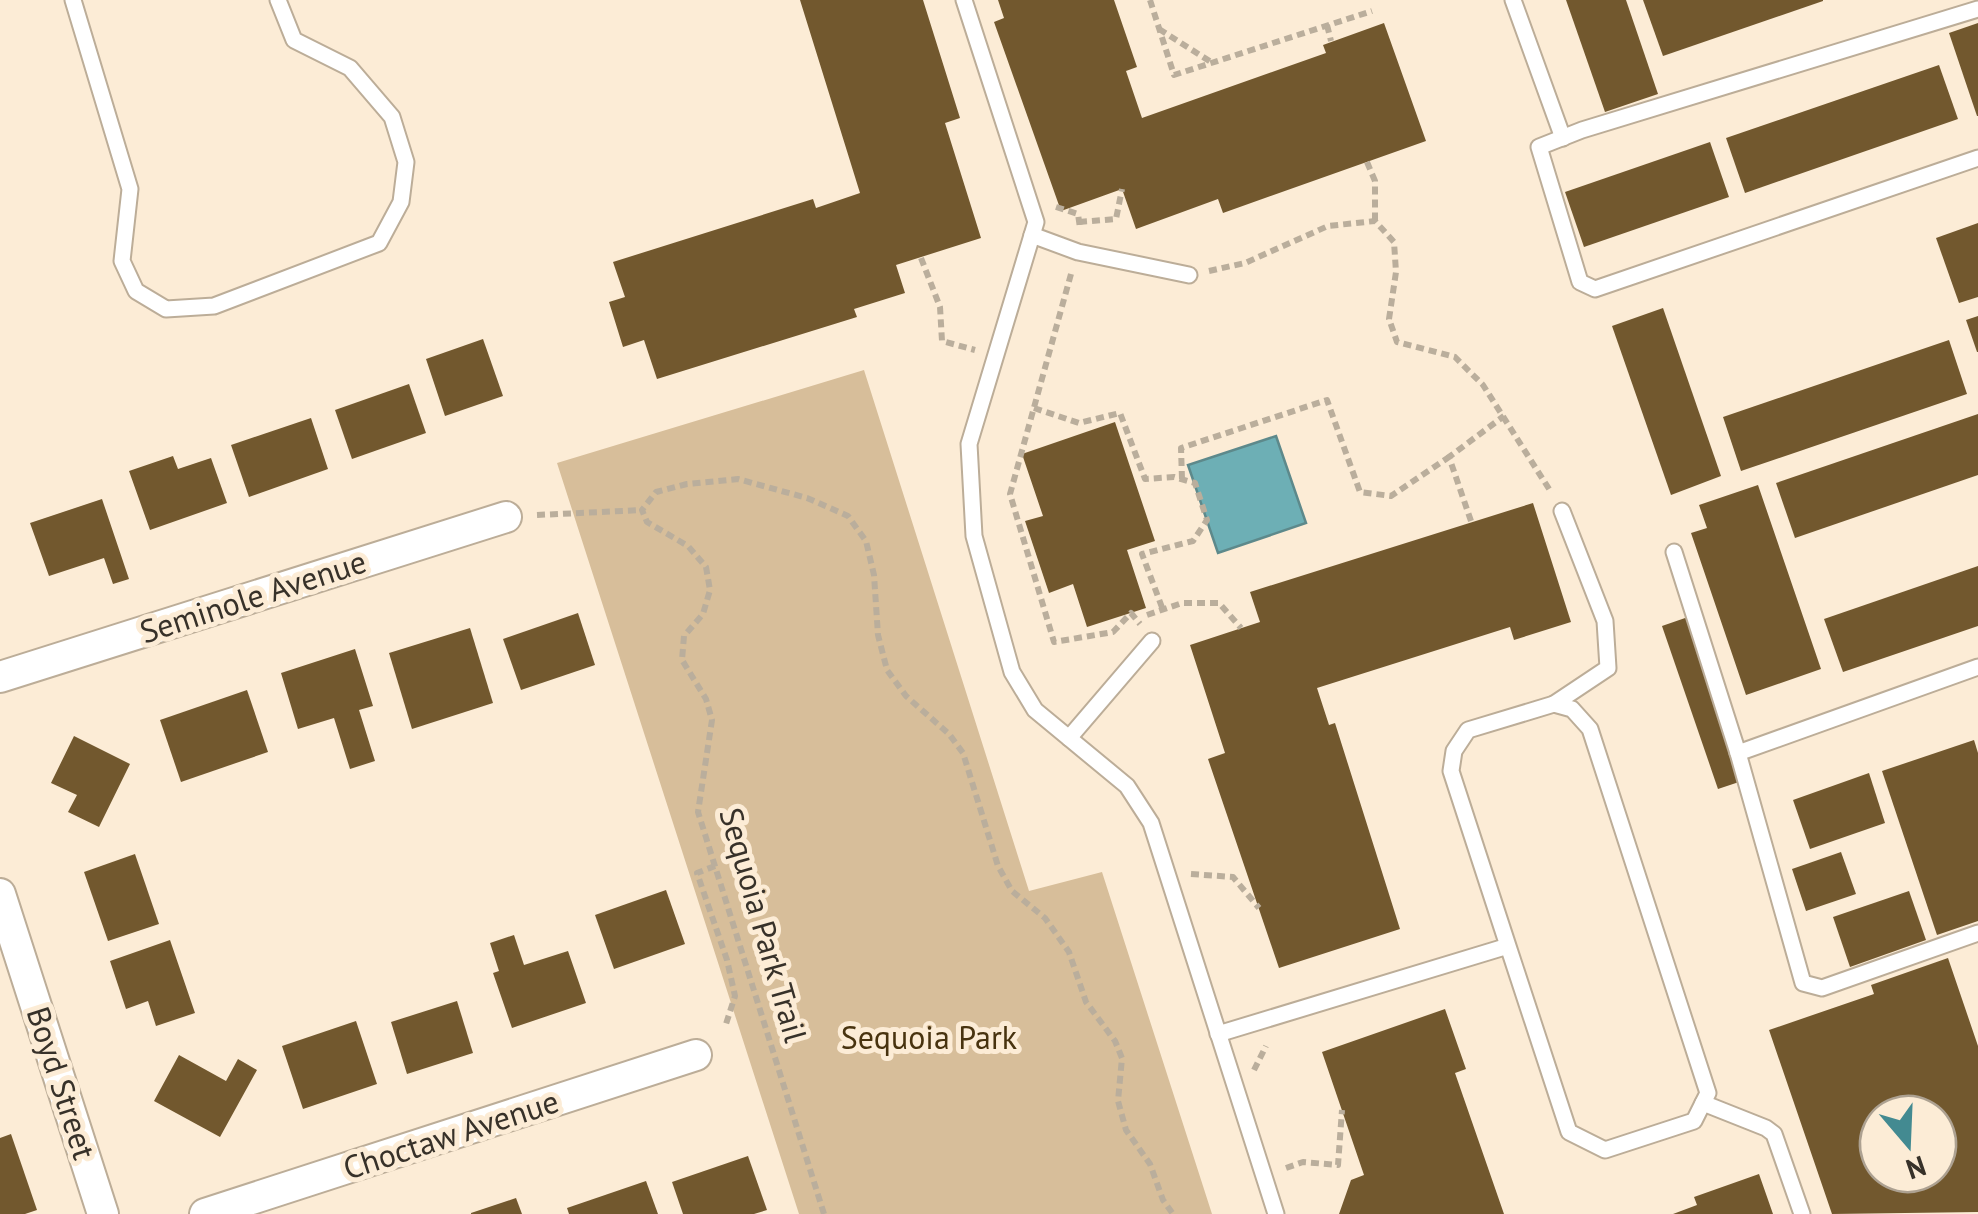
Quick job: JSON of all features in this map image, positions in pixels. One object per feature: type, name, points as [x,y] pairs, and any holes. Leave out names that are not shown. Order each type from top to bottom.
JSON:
[{"type":"street","name":"Seminole Avenue","points":[[0,677],[506,516]]},
{"type":"street","name":"Boyd Street","points":[[0,894],[103,1214]]},
{"type":"street","name":"Choctaw Avenue","points":[[205,1214],[696,1055]]},
{"type":"lane","points":[[73,0],[130,189],[122,261],[136,292],[166,309],[214,306],[379,243],[401,202],[406,162],[392,117],[350,68],[294,40],[278,0]]},
{"type":"lane","points":[[964,0],[1036,222],[970,444],[974,536],[1012,672],[1035,710],[1127,786],[1151,823],[1276,1214]]},
{"type":"lane","points":[[1513,0],[1563,138]]},
{"type":"lane","points":[[1978,9],[1539,147],[1580,282],[1595,289],[1978,158]]},
{"type":"lane","points":[[1032,235],[1078,252],[1188,275]]},
{"type":"lane","points":[[1554,704],[1572,709],[1590,729],[1708,1093],[1694,1121],[1605,1150],[1569,1132],[1450,772],[1454,751],[1468,730],[1554,704],[1608,668],[1606,621],[1562,510]]},
{"type":"lane","points":[[1674,552],[1738,752],[1803,982],[1822,988],[1978,933]]},
{"type":"lane","points":[[1069,738],[1152,641]]},
{"type":"lane","points":[[1738,752],[1978,667]]},
{"type":"lane","points":[[1218,1034],[1508,946]]},
{"type":"lane","points":[[1703,1103],[1774,1134],[1802,1214]]},
{"type":"path","points":[[1150,0],[1174,75],[1372,11]]},
{"type":"path","points":[[1328,26],[1332,42]]},
{"type":"path","points":[[1159,29],[1212,63]]},
{"type":"path","points":[[1367,162],[1375,181],[1375,221],[1394,242],[1396,272],[1389,319],[1397,342],[1455,356],[1484,385],[1562,510]]},
{"type":"path","points":[[1079,222],[1116,219],[1122,190]]},
{"type":"path","points":[[1046,204],[1078,214],[1081,238],[1010,494],[1054,642],[1113,632],[1131,613],[1152,641]]},
{"type":"path","points":[[1188,275],[1245,263],[1328,226],[1375,221]]},
{"type":"path","points":[[921,258],[940,307],[942,341],[996,356]]},
{"type":"path","points":[[1182,479],[1181,448],[1327,400],[1360,492],[1391,496],[1504,416]]},
{"type":"path","points":[[1034,408],[1079,423],[1120,413],[1145,479],[1182,479],[1194,483],[1207,520],[1193,541],[1142,554],[1163,610]]},
{"type":"path","points":[[1449,457],[1471,521]]},
{"type":"path","points":[[506,516],[642,510],[656,492],[686,484],[738,479],[808,498],[848,516],[866,541],[874,575],[878,635],[887,670],[906,696],[949,734],[963,753],[998,866],[1012,892],[1045,918],[1069,952],[1086,1002],[1116,1040],[1122,1058],[1118,1101],[1126,1130],[1150,1164],[1163,1200],[1173,1214]]},
{"type":"path","name":"Sequoia Park Trail","points":[[642,510],[647,522],[688,546],[706,567],[710,590],[704,614],[684,636],[682,660],[706,699],[712,720],[698,812],[824,1214]]},
{"type":"path","points":[[1136,619],[1182,603],[1219,604],[1241,628]]},
{"type":"path","points":[[715,866],[696,872],[735,996],[726,1024]]},
{"type":"path","points":[[1169,880],[1197,872],[1234,877],[1259,908]]},
{"type":"path","points":[[1257,1086],[1254,1070],[1266,1046],[1284,1040]]},
{"type":"path","points":[[1285,1168],[1303,1162],[1338,1166],[1342,1110]]},
{"type":"path","points":[[1280,1152],[1290,1184]]},
{"type":"green space","name":"Sequoia Park","points":[[864,370],[1029,891],[1102,872],[1212,1214],[799,1214],[557,463]]},
{"type":"water","points":[[1276,436],[1306,523],[1218,553],[1188,465]]},
{"type":"building","points":[[800,0],[923,0],[960,118],[945,123],[981,238],[896,265],[905,293],[854,309],[857,317],[657,379],[644,340],[623,347],[609,302],[625,297],[613,262],[813,199],[816,208],[860,193]]},
{"type":"building","points":[[998,0],[1114,0],[1137,67],[1126,71],[1142,118],[1326,53],[1323,45],[1384,23],[1426,141],[1223,213],[1218,199],[1136,229],[1122,189],[1061,211],[994,22],[1004,18]]},
{"type":"building","points":[[1566,0],[1626,0],[1658,94],[1605,112]]},
{"type":"building","points":[[1643,0],[1823,0],[1823,1],[1663,56]]},
{"type":"building","points":[[1978,23],[1978,116],[1977,116],[1949,33]]},
{"type":"building","points":[[1939,65],[1958,119],[1745,193],[1726,138]]},
{"type":"building","points":[[1710,142],[1729,197],[1584,247],[1565,192]]},
{"type":"building","points":[[1978,223],[1978,297],[1959,303],[1936,238]]},
{"type":"building","points":[[1663,308],[1721,476],[1671,495],[1612,326]]},
{"type":"building","points":[[1978,316],[1978,352],[1977,352],[1966,320]]},
{"type":"building","points":[[483,339],[503,396],[445,416],[426,359]]},
{"type":"building","points":[[1949,340],[1967,394],[1741,471],[1723,417]]},
{"type":"building","points":[[409,384],[426,433],[352,459],[335,410]]},
{"type":"building","points":[[1978,414],[1978,475],[1795,538],[1776,483]]},
{"type":"building","points":[[311,418],[328,469],[249,497],[231,445]]},
{"type":"building","points":[[1115,422],[1155,541],[1127,550],[1146,608],[1087,627],[1073,584],[1049,593],[1025,521],[1043,516],[1022,454]]},
{"type":"building","points":[[173,456],[178,469],[211,458],[227,503],[150,530],[129,471]]},
{"type":"building","points":[[1758,485],[1821,669],[1746,695],[1691,533],[1707,528],[1699,505]]},
{"type":"building","points":[[102,499],[129,579],[113,584],[104,558],[49,576],[30,523]]},
{"type":"building","points":[[1533,503],[1571,622],[1514,640],[1510,627],[1317,688],[1329,725],[1335,723],[1400,929],[1279,968],[1208,759],[1225,753],[1190,645],[1260,622],[1250,592]]},
{"type":"building","points":[[1978,566],[1978,626],[1843,672],[1824,619]]},
{"type":"building","points":[[578,613],[595,665],[521,690],[503,639]]},
{"type":"building","points":[[1688,617],[1745,780],[1718,789],[1662,626]]},
{"type":"building","points":[[470,628],[493,703],[412,729],[389,653]]},
{"type":"building","points":[[355,649],[373,706],[359,710],[375,761],[350,769],[334,718],[298,729],[281,673]]},
{"type":"building","points":[[247,690],[268,752],[181,782],[160,720]]},
{"type":"building","points":[[74,736],[130,764],[99,827],[68,812],[77,795],[51,783]]},
{"type":"building","points":[[1974,740],[1978,753],[1978,921],[1937,935],[1882,771]]},
{"type":"building","points":[[1869,773],[1885,823],[1810,849],[1793,800]]},
{"type":"building","points":[[1841,852],[1856,894],[1806,911],[1792,869]]},
{"type":"building","points":[[135,854],[159,924],[108,941],[84,872]]},
{"type":"building","points":[[666,890],[685,944],[614,969],[595,915]]},
{"type":"building","points":[[1909,891],[1926,940],[1850,967],[1833,917]]},
{"type":"building","points":[[514,935],[524,965],[568,951],[586,1003],[512,1028],[493,973],[499,971],[490,943]]},
{"type":"building","points":[[170,940],[195,1013],[156,1026],[148,1001],[126,1009],[110,961]]},
{"type":"building","points":[[1948,958],[1978,1046],[1978,1212],[1832,1214],[1769,1030],[1874,994],[1871,985]]},
{"type":"building","points":[[457,1001],[473,1053],[407,1074],[391,1022]]},
{"type":"building","points":[[1445,1009],[1466,1069],[1455,1073],[1504,1214],[1339,1214],[1351,1180],[1364,1175],[1322,1052]]},
{"type":"building","points":[[356,1021],[377,1084],[303,1109],[282,1046]]},
{"type":"building","points":[[179,1055],[226,1081],[238,1059],[257,1070],[220,1137],[154,1101]]},
{"type":"building","points":[[11,1134],[37,1210],[25,1214],[0,1214],[0,1138]]},
{"type":"building","points":[[748,1156],[767,1210],[754,1214],[683,1214],[672,1182]]},
{"type":"building","points":[[1759,1174],[1773,1214],[1673,1214],[1697,1205],[1694,1197]]},
{"type":"building","points":[[646,1181],[658,1214],[569,1214],[567,1208]]},
{"type":"building","points":[[516,1198],[522,1214],[471,1214],[471,1213]]}]
